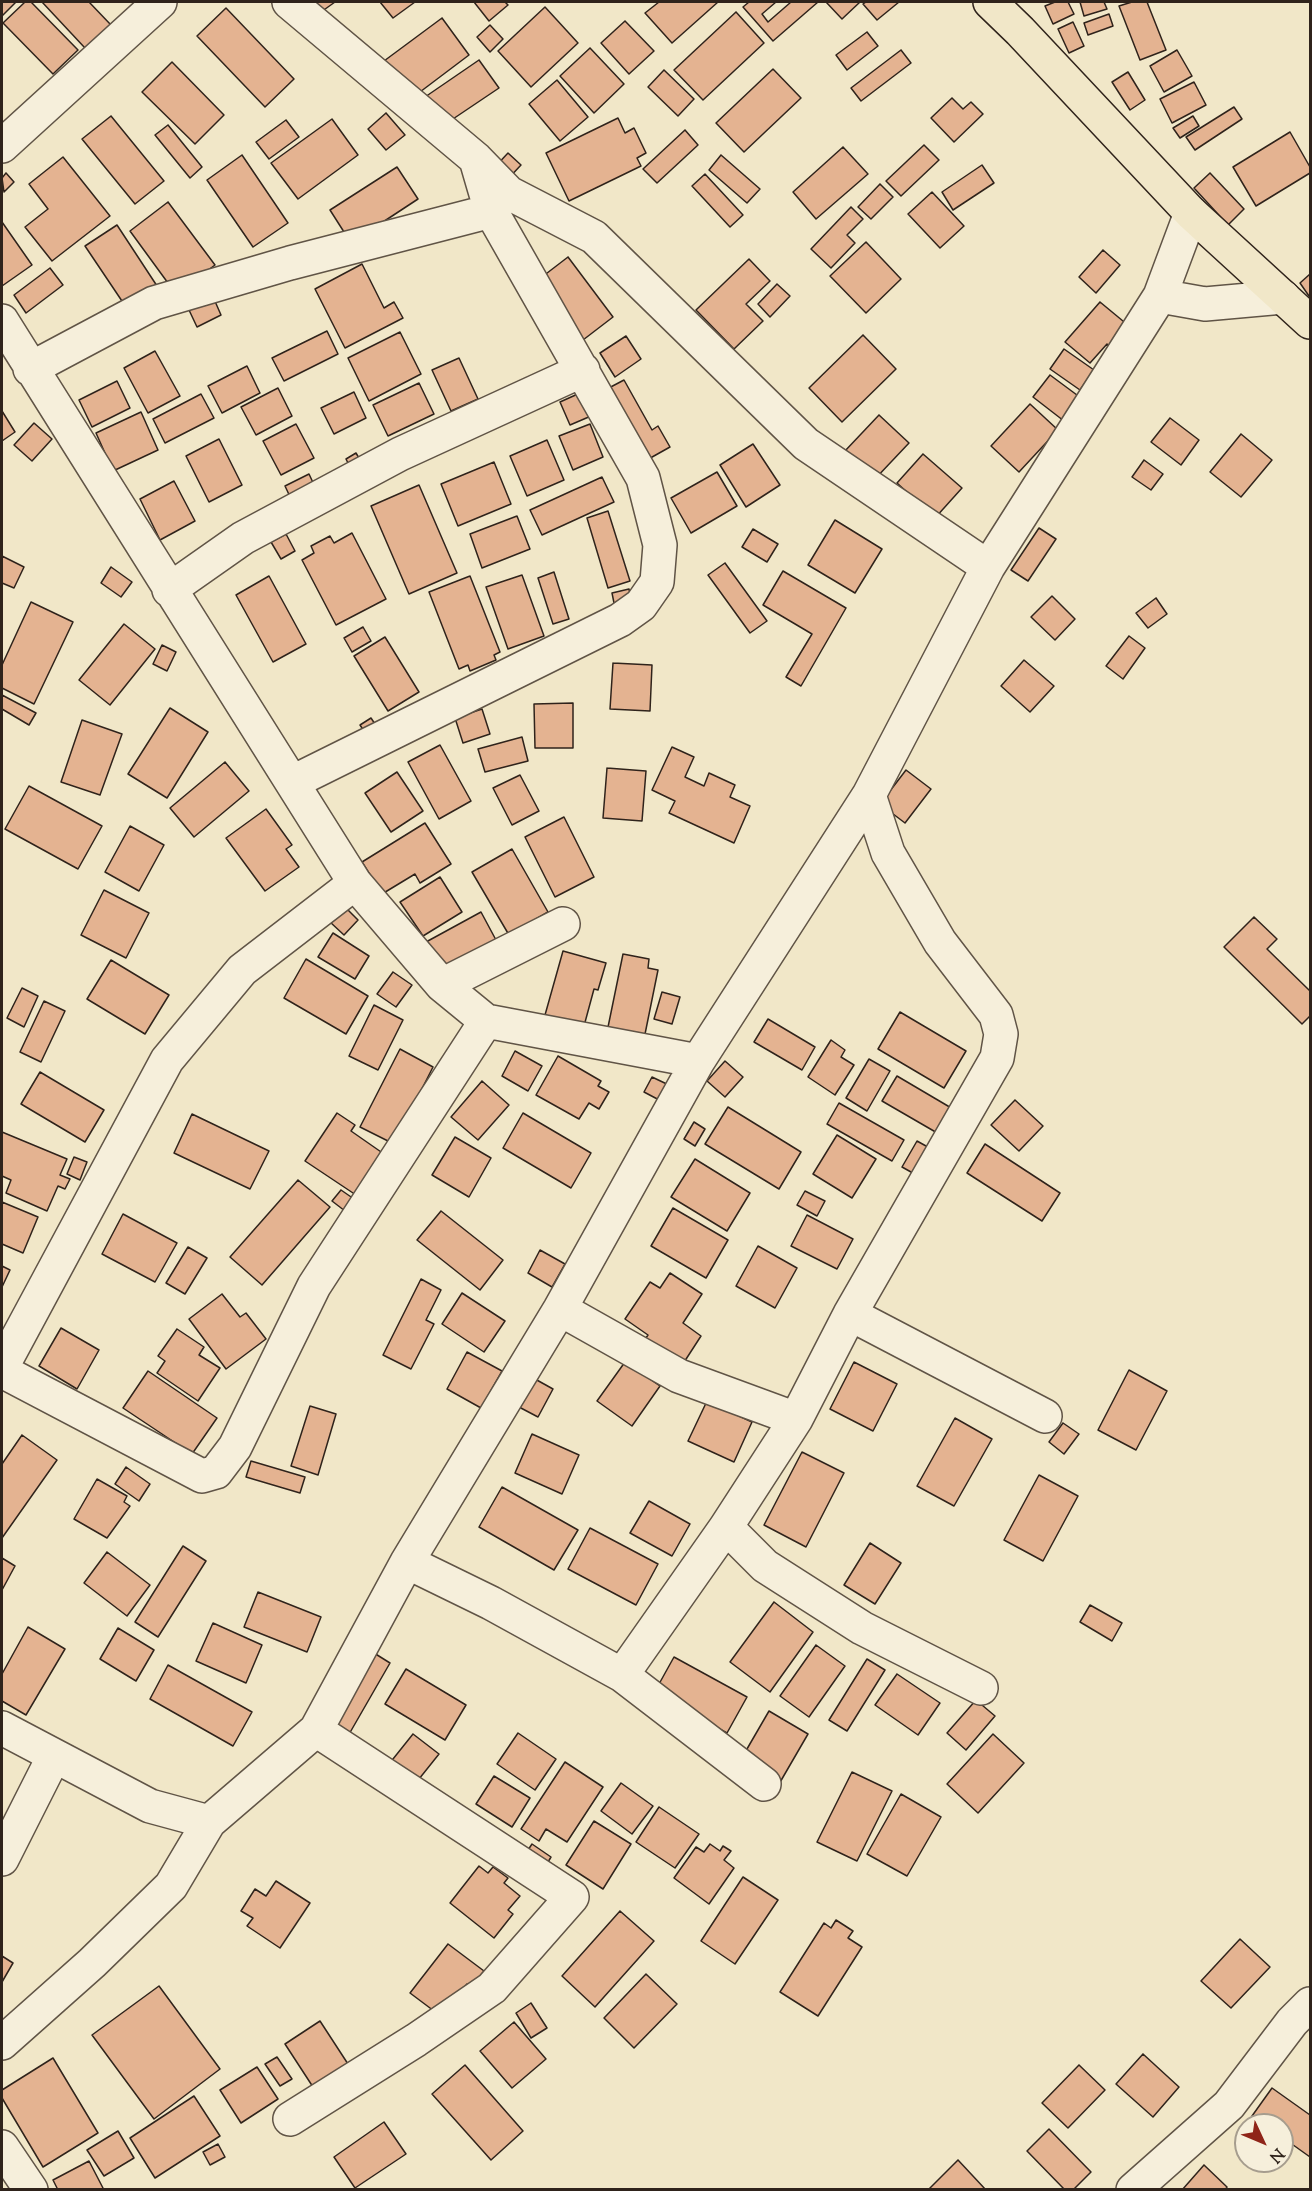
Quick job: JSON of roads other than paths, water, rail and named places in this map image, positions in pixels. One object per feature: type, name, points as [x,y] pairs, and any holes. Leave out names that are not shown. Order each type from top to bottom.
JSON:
[{"type":"main road","points":[[990,2],[1191,213],[1311,322]]},
{"type":"street","points":[[2,146],[160,2]]},
{"type":"street","points":[[289,2],[476,159],[509,193],[594,237],[806,444],[988,567]]},
{"type":"street","points":[[293,782],[620,620],[641,605],[657,582],[660,545],[642,478],[491,211],[476,159]]},
{"type":"street","points":[[30,369],[154,303],[290,263],[491,211]]},
{"type":"street","points":[[2,2043],[92,1963],[171,1886],[209,1822],[265,1771],[316,1730],[407,1562],[560,1309],[698,1060],[869,795],[988,567],[1160,296],[1191,213]]},
{"type":"street","points":[[1160,296],[1204,304],[1283,297]]},
{"type":"street","points":[[2,321],[30,369],[355,883],[442,985],[486,1021],[698,1060]]},
{"type":"street","points":[[169,590],[243,538],[285,515],[400,454],[582,370]]},
{"type":"street","points":[[622,1675],[726,1527],[796,1419],[850,1314],[997,1058],[1001,1034],[996,1015],[940,942],[888,853],[869,795]]},
{"type":"street","points":[[355,883],[242,970],[167,1060],[2,1369],[202,1476],[216,1472],[235,1447],[314,1287],[486,1021]]},
{"type":"street","points":[[442,985],[563,924]]},
{"type":"street","points":[[560,1309],[679,1376],[796,1419]]},
{"type":"street","points":[[850,1314],[1045,1416]]},
{"type":"street","points":[[726,1527],[765,1566],[842,1616],[981,1688]]},
{"type":"street","points":[[407,1562],[491,1603],[622,1675],[764,1784]]},
{"type":"street","points":[[2,1728],[150,1806],[209,1822]]},
{"type":"street","points":[[290,2119],[416,2040],[492,1988],[572,1898],[316,1730]]},
{"type":"street","points":[[2,1858],[54,1756]]},
{"type":"street","points":[[1133,2190],[1229,2105],[1292,2022],[1311,2004]]},
{"type":"street","points":[[2,2147],[32,2190]]}]
